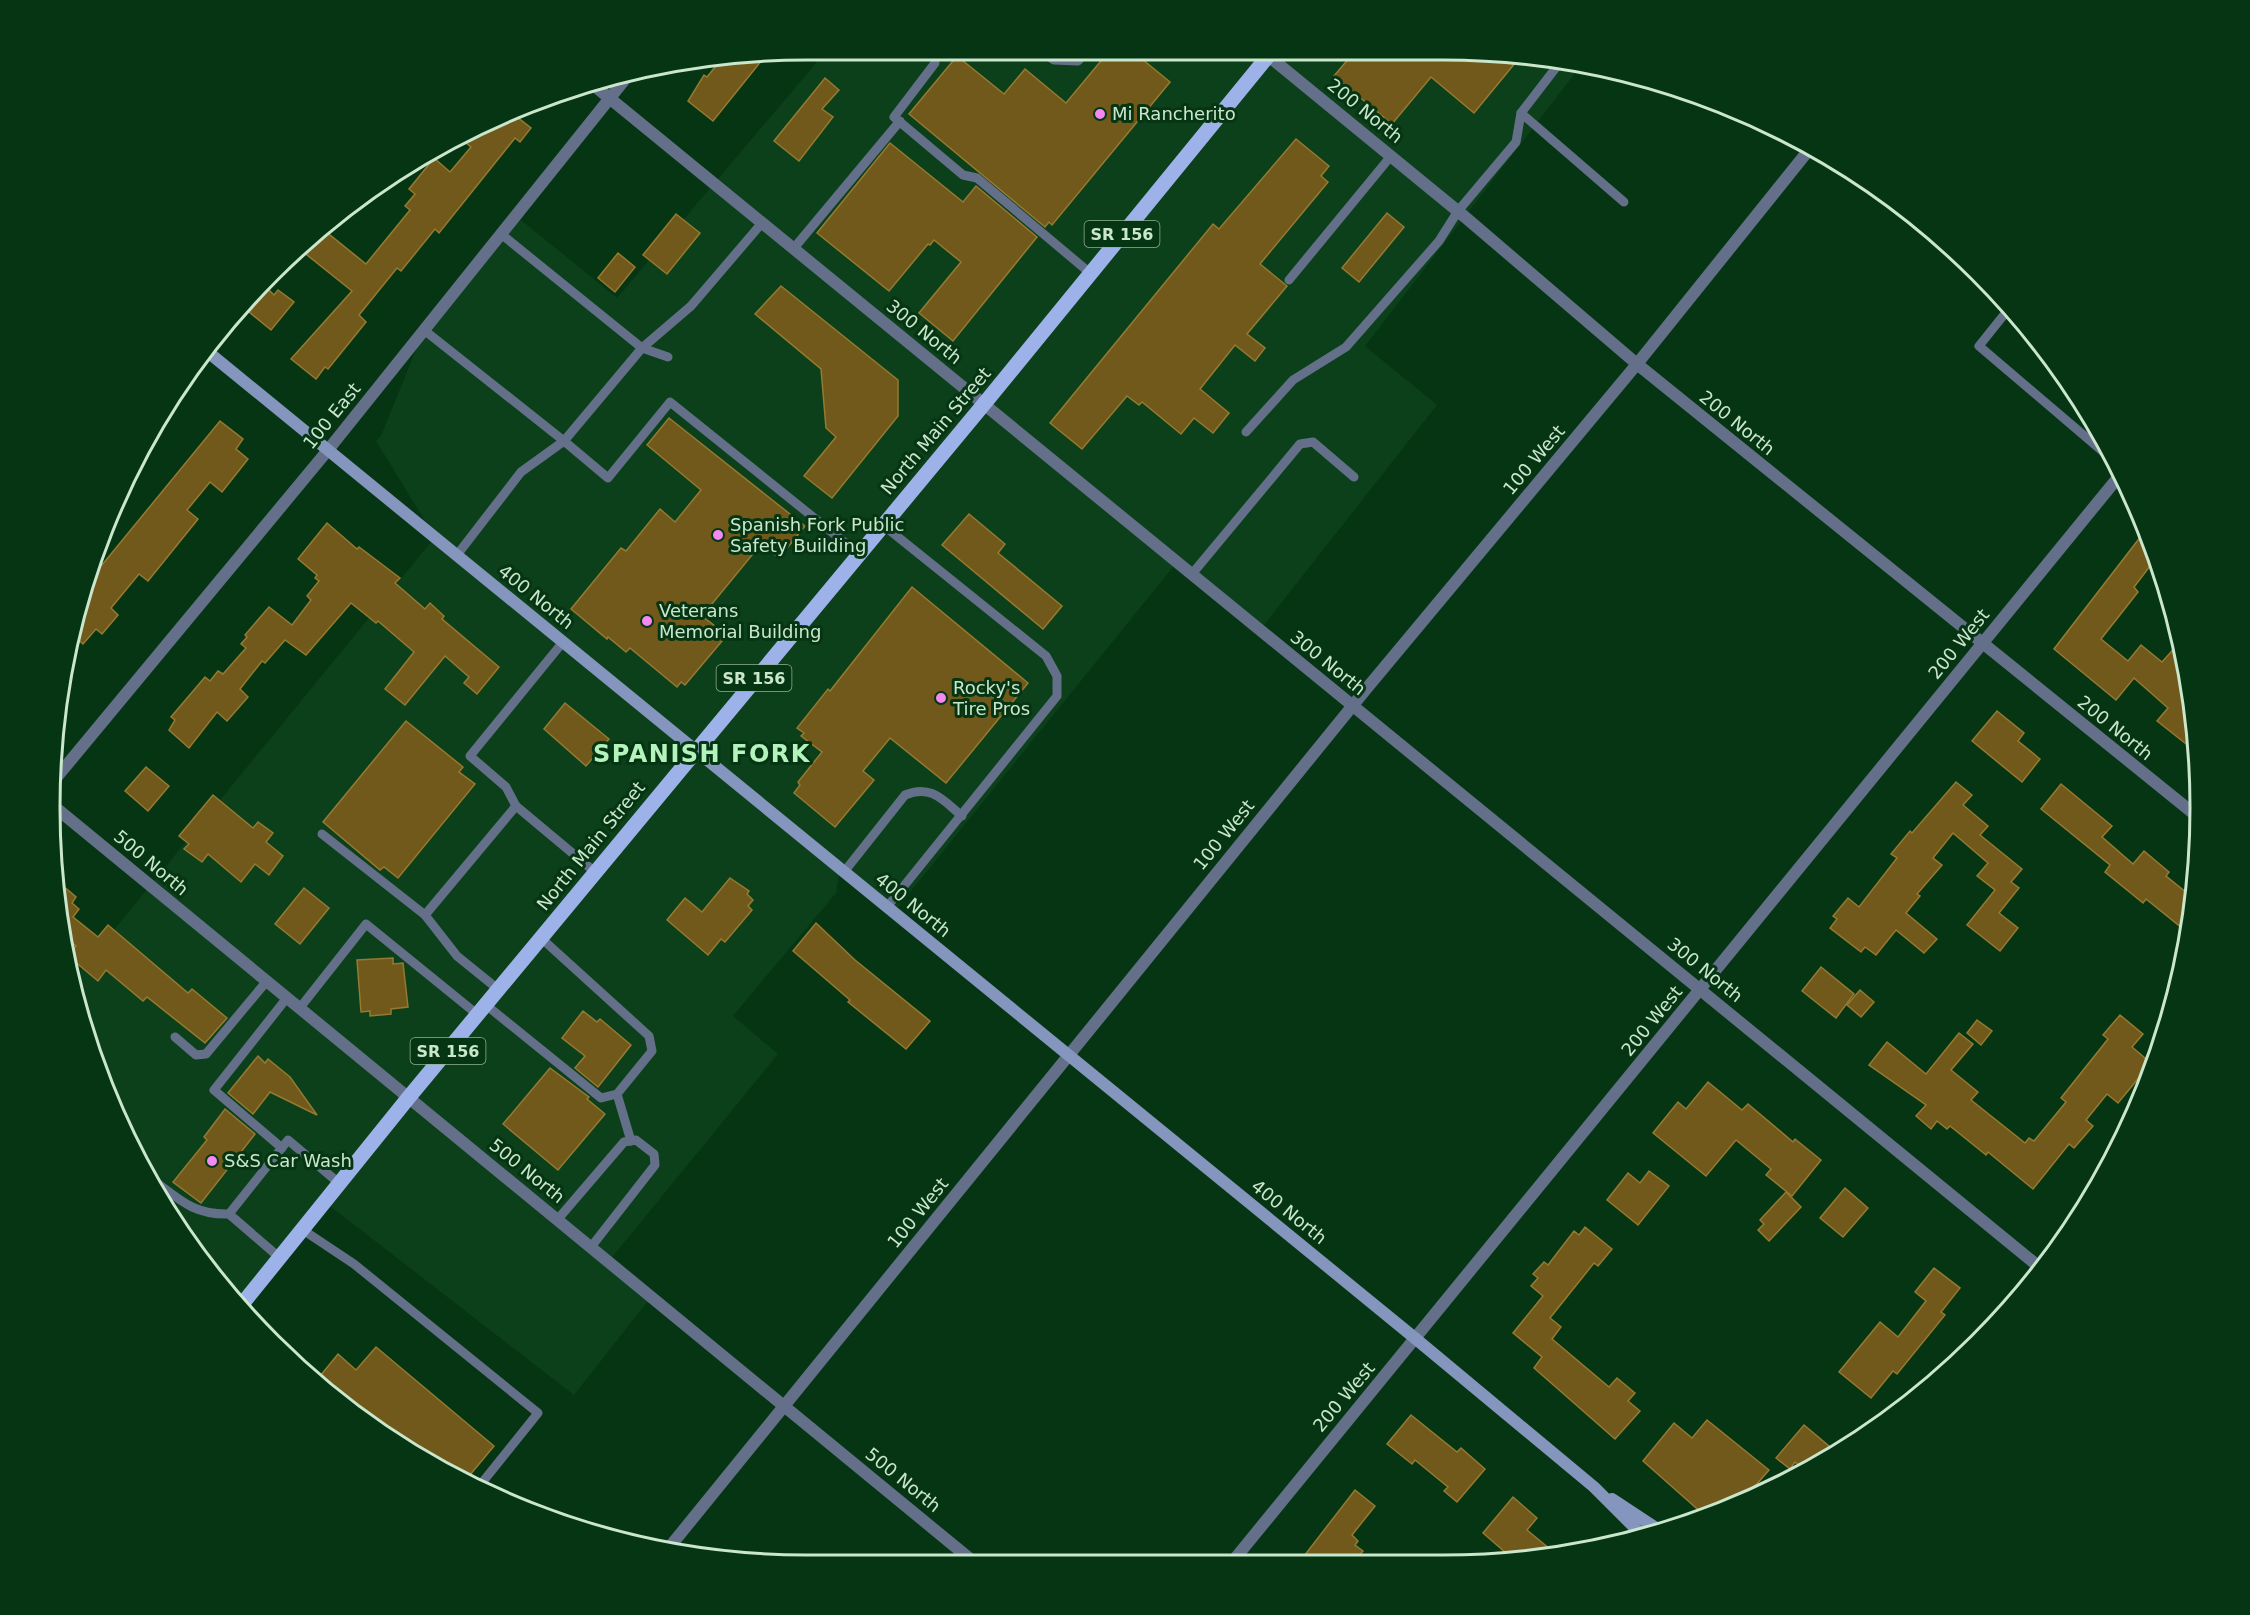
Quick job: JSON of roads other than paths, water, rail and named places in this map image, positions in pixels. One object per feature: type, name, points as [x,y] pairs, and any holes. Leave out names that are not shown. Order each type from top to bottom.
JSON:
[{"type":"main road","name":"North Main Street","points":[[245,1300],[409,1097],[984,404],[1260,60]]},
{"type":"main road","name":"400 North","points":[[212,355],[1416,1339],[1593,1487],[1637,1530]]},
{"type":"main road","name":"400 North","points":[[1593,1487],[1651,1525]]},
{"type":"street","name":"200 North","points":[[1278,60],[1636,364],[2190,811]]},
{"type":"street","name":"100 East","points":[[61,771],[328,450],[621,83]]},
{"type":"street","name":"300 North","points":[[599,90],[2035,1264]]},
{"type":"street","name":"100 West","points":[[673,1543],[1352,706],[1636,364],[1805,154]]},
{"type":"street","name":"200 West","points":[[1238,1555],[2115,481]]},
{"type":"street","name":"500 North","points":[[60,811],[965,1555]]},
{"type":"lane","points":[[1054,60],[1079,60]]},
{"type":"lane","points":[[935,63],[894,117],[963,175],[977,178],[1090,273]]},
{"type":"lane","points":[[1246,432],[1293,380],[1346,347],[1439,241],[1458,211],[1516,142],[1521,113],[1555,69]]},
{"type":"lane","points":[[1521,113],[1624,202]]},
{"type":"lane","points":[[794,248],[900,121]]},
{"type":"lane","points":[[1289,280],[1391,156]]},
{"type":"lane","points":[[457,555],[521,472],[564,441],[642,348],[691,306],[762,223]]},
{"type":"lane","points":[[501,234],[642,348],[668,357]]},
{"type":"lane","points":[[2004,314],[1979,346],[2096,446]]},
{"type":"lane","points":[[424,330],[608,478],[670,402],[859,554]]},
{"type":"lane","points":[[1192,574],[1300,444],[1313,442],[1354,477]]},
{"type":"lane","points":[[883,525],[1046,656],[1057,676],[1057,696],[887,907]]},
{"type":"lane","points":[[563,642],[470,756],[506,787],[516,806],[595,872]]},
{"type":"lane","points":[[844,872],[904,795],[917,790],[936,794],[962,816]]},
{"type":"lane","points":[[424,915],[516,806]]},
{"type":"lane","points":[[322,834],[424,915],[458,956],[499,990]]},
{"type":"lane","points":[[299,1009],[366,924],[601,1098],[617,1094],[652,1051],[649,1036],[541,938]]},
{"type":"lane","points":[[175,1036],[196,1055],[206,1054],[266,982]]},
{"type":"lane","points":[[282,1148],[214,1090],[286,999]]},
{"type":"lane","points":[[617,1094],[631,1141]]},
{"type":"lane","points":[[229,1214],[288,1140],[340,1184]]},
{"type":"lane","points":[[558,1219],[624,1142],[636,1140],[654,1154],[656,1165],[591,1247]]},
{"type":"lane","points":[[164,1188],[193,1209],[213,1215],[229,1214],[280,1258]]},
{"type":"lane","points":[[303,1230],[354,1264],[538,1413],[483,1481]]},
{"type":"place","name":"Mi Rancherito","points":[[1100,114]]},
{"type":"place","name":"Spanish Fork Public Safety Building","points":[[718,535]]},
{"type":"place","name":"Veterans Memorial Building","points":[[647,621]]},
{"type":"place","name":"Rocky's Tire Pros","points":[[941,698]]},
{"type":"place","name":"S&S Car Wash","points":[[212,1161]]},
{"type":"district","name":"SPANISH FORK","points":[[702,754]]}]
